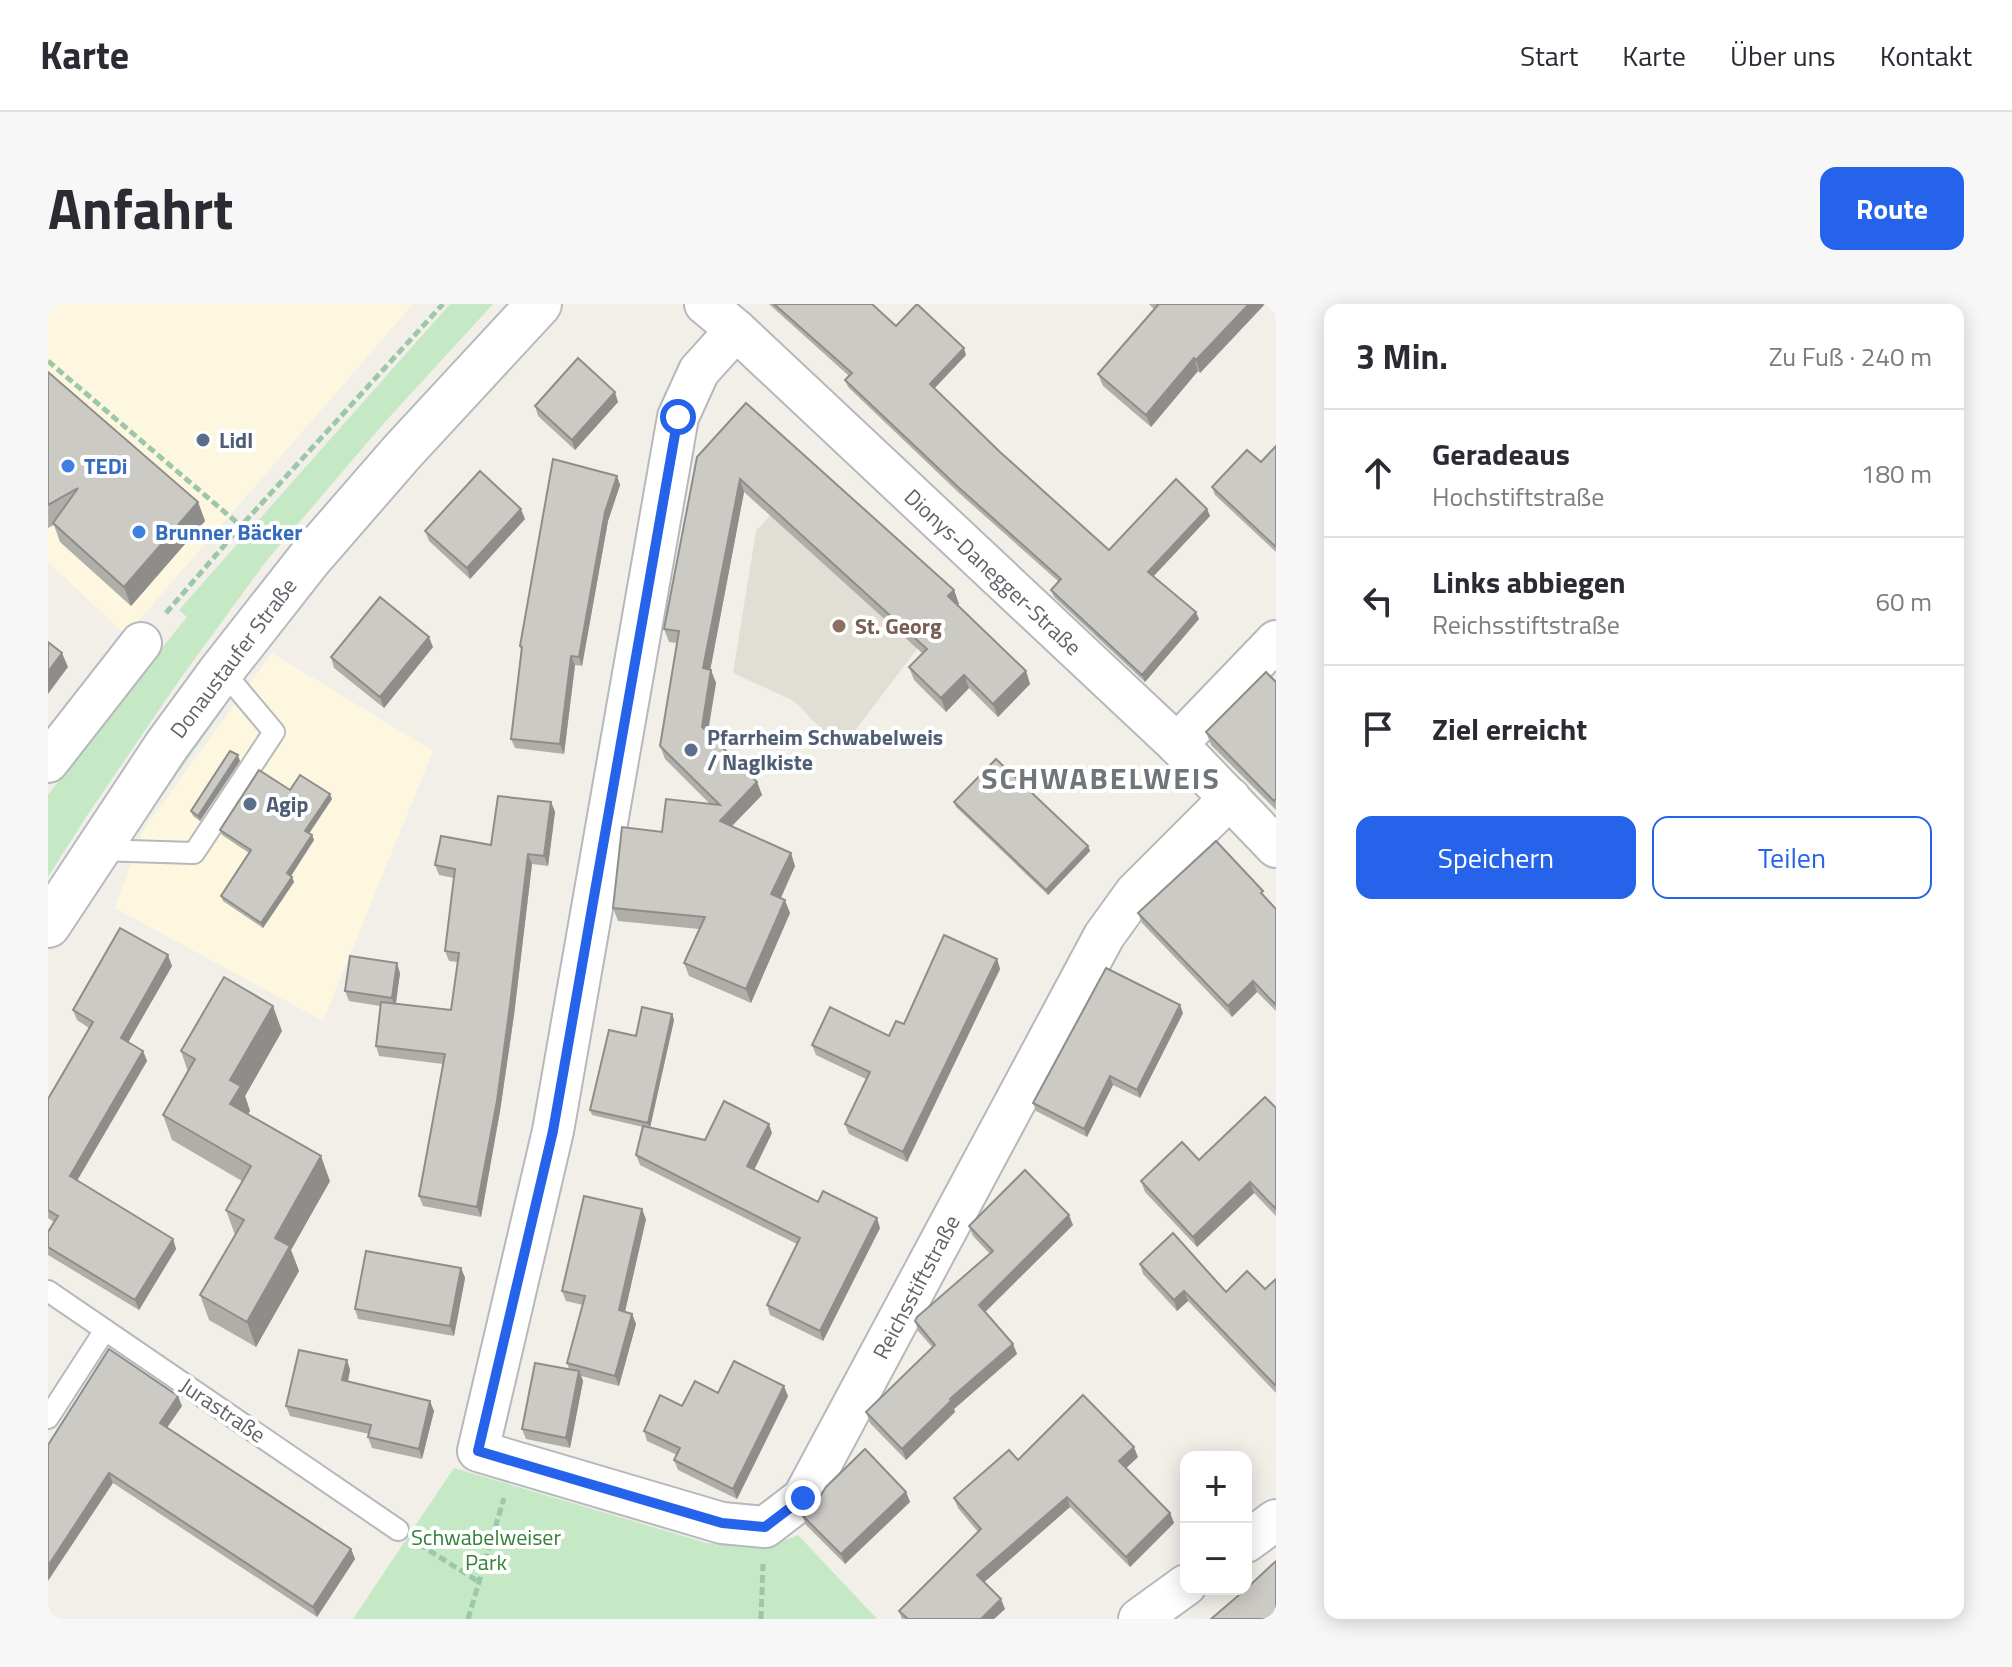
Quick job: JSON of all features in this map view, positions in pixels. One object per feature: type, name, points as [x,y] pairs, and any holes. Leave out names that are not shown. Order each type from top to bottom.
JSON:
[{"type":"main road","name":"Donaustaufer Straße","points":[[48,925],[167,745],[222,670],[331,534],[539,304]]},
{"type":"street","name":"Dionys-Danegger-Straße","points":[[705,304],[1177,744],[1276,847]]},
{"type":"street","points":[[736,330],[699,371],[678,417],[496,1457],[722,1523],[765,1527]]},
{"type":"street","points":[[1177,744],[1276,641]]},
{"type":"street","points":[[48,762],[141,643]]},
{"type":"street","name":"Reichsstiftstraße","points":[[765,1527],[803,1498],[1104,936],[1135,893],[1230,798]]},
{"type":"street","points":[[1252,1538],[1276,1520]]},
{"type":"street","points":[[1139,1619],[1180,1589]]},
{"type":"lane","points":[[97,850],[194,853],[274,732],[222,670]]},
{"type":"lane","name":"Jurastraße","points":[[48,1291],[398,1530]]},
{"type":"lane","points":[[48,1418],[105,1330]]},
{"type":"path","points":[[141,643],[241,526],[443,304]]},
{"type":"path","points":[[48,361],[241,526]]},
{"type":"path","points":[[468,1619],[479,1582],[496,1457]]},
{"type":"path","points":[[761,1619],[765,1527]]},
{"type":"path","points":[[398,1530],[479,1582]]},
{"type":"shaded area","name":"Lidl","points":[[48,304],[413,304],[126,635],[48,562]]},
{"type":"shaded area","name":"St. Georg","points":[[811,469],[959,604],[917,649],[841,749],[794,701],[733,673],[756,531]]},
{"type":"shaded area","points":[[272,653],[433,751],[323,1021],[115,908],[142,832]]},
{"type":"green space","points":[[450,304],[493,304],[384,423],[267,560],[180,679],[48,877],[48,795],[187,617],[179,610]]},
{"type":"green space","points":[[215,703],[226,705],[144,821],[132,819]]},
{"type":"green space","name":"Schwabelweiser Park","points":[[454,1468],[707,1543],[763,1544],[798,1535],[877,1619],[353,1619]]},
{"type":"building","points":[[774,304],[872,304],[896,326],[917,304],[964,348],[930,384],[1109,550],[1176,479],[1207,509],[1148,572],[1196,612],[1142,675],[1051,590],[1061,579],[845,380],[852,373]]},
{"type":"building","points":[[1157,304],[1249,304],[1196,360],[1194,358],[1146,415],[1098,374]]},
{"type":"building","points":[[578,358],[615,392],[572,440],[535,406]]},
{"type":"building","points":[[48,372],[198,502],[124,587],[53,523],[78,488],[48,505]]},
{"type":"building","points":[[746,403],[954,590],[948,596],[1026,671],[993,704],[964,675],[941,698],[909,667],[927,649],[740,479],[703,668],[711,670],[702,727],[757,782],[720,821],[791,853],[771,894],[785,900],[746,989],[684,963],[705,917],[613,908],[622,827],[662,832],[666,799],[720,805],[660,746],[679,631],[664,629],[697,457]]},
{"type":"building","points":[[1276,446],[1276,547],[1212,487],[1247,450],[1261,462]]},
{"type":"building","points":[[553,459],[617,476],[605,512],[579,657],[571,656],[560,744],[511,739],[520,646]]},
{"type":"building","points":[[480,471],[521,509],[467,568],[425,531]]},
{"type":"building","points":[[380,597],[429,637],[380,697],[331,657]]},
{"type":"building","points":[[48,642],[62,653],[48,672]]},
{"type":"building","points":[[1266,672],[1276,682],[1274,801],[1206,732]]},
{"type":"building","points":[[230,751],[238,755],[198,816],[191,811]]},
{"type":"building","points":[[996,759],[1088,846],[1046,890],[954,802]]},
{"type":"building","points":[[259,770],[290,790],[300,775],[330,794],[305,831],[312,835],[287,873],[292,877],[261,923],[221,896],[251,850],[220,830]]},
{"type":"building","points":[[498,796],[551,802],[544,856],[528,854],[497,1101],[477,1207],[419,1196],[445,1054],[376,1046],[381,1002],[451,1010],[459,953],[445,951],[455,869],[435,865],[441,836],[491,845]]},
{"type":"building","points":[[1216,841],[1276,909],[1276,1005],[1253,981],[1228,1006],[1138,913]]},
{"type":"building","points":[[120,928],[168,955],[121,1038],[143,1051],[70,1176],[173,1239],[135,1300],[48,1247],[48,1232],[58,1216],[48,1210],[48,1099],[93,1022],[73,1010]]},
{"type":"building","points":[[944,935],[997,959],[903,1152],[845,1124],[870,1072],[812,1045],[830,1007],[889,1036],[896,1021],[904,1024]]},
{"type":"building","points":[[350,956],[397,963],[392,998],[345,991]]},
{"type":"building","points":[[1106,968],[1180,1005],[1137,1090],[1110,1076],[1084,1129],[1033,1103]]},
{"type":"building","points":[[224,977],[273,1006],[230,1080],[241,1086],[230,1104],[321,1156],[275,1238],[290,1246],[247,1322],[200,1295],[244,1220],[226,1210],[251,1166],[163,1115],[195,1059],[181,1051]]},
{"type":"building","points":[[642,1007],[672,1014],[648,1123],[590,1110],[609,1030],[636,1036]]},
{"type":"building","points":[[1265,1097],[1276,1108],[1276,1209],[1250,1182],[1193,1237],[1141,1181],[1182,1142],[1199,1160]]},
{"type":"building","points":[[724,1101],[769,1124],[747,1166],[818,1202],[823,1191],[877,1218],[820,1331],[767,1305],[800,1238],[636,1155],[643,1126],[705,1140]]},
{"type":"building","points":[[1025,1170],[1069,1215],[979,1305],[1013,1344],[950,1399],[902,1449],[866,1412],[935,1345],[915,1321],[917,1317],[993,1251],[969,1226]]},
{"type":"building","points":[[584,1196],[642,1209],[619,1310],[632,1314],[615,1376],[567,1363],[585,1296],[562,1291]]},
{"type":"building","points":[[1173,1233],[1226,1292],[1247,1271],[1265,1289],[1276,1279],[1276,1386],[1184,1291],[1174,1300],[1140,1264]]},
{"type":"building","points":[[366,1251],[461,1268],[450,1326],[355,1309]]},
{"type":"building","points":[[109,1349],[178,1396],[160,1423],[351,1549],[313,1607],[109,1473],[48,1566],[48,1445]]},
{"type":"building","points":[[299,1350],[347,1360],[342,1380],[430,1401],[419,1449],[368,1437],[371,1425],[286,1406]]},
{"type":"building","points":[[734,1361],[784,1386],[733,1489],[674,1460],[680,1448],[644,1431],[660,1395],[682,1406],[695,1381],[718,1393]]},
{"type":"building","points":[[535,1363],[579,1371],[566,1438],[522,1429]]},
{"type":"building","points":[[1083,1395],[1134,1447],[1119,1461],[1170,1513],[1126,1557],[1067,1497],[977,1575],[1001,1599],[981,1619],[908,1619],[899,1611],[981,1529],[954,1498],[1009,1450],[1018,1460]]},
{"type":"building","points":[[865,1449],[906,1492],[841,1554],[802,1515],[814,1506],[826,1487]]},
{"type":"building","points":[[1276,1561],[1276,1619],[1211,1619],[1239,1595],[1252,1595],[1252,1583]]},
{"type":"place","name":"Lidl","points":[[203,440]]},
{"type":"place","name":"TEDi","points":[[68,466]]},
{"type":"place","name":"Brunner Bäcker","points":[[139,532]]},
{"type":"place","name":"St. Georg","points":[[839,626]]},
{"type":"place","name":"Pfarrheim Schwabelweis / Naglkiste","points":[[691,750]]},
{"type":"place","name":"Agip","points":[[250,804]]},
{"type":"district","name":"SCHWABELWEIS","points":[[1101,778]]},
{"type":"route","points":[[678,417],[553,1131],[478,1451],[722,1523],[765,1527],[803,1498]]}]
